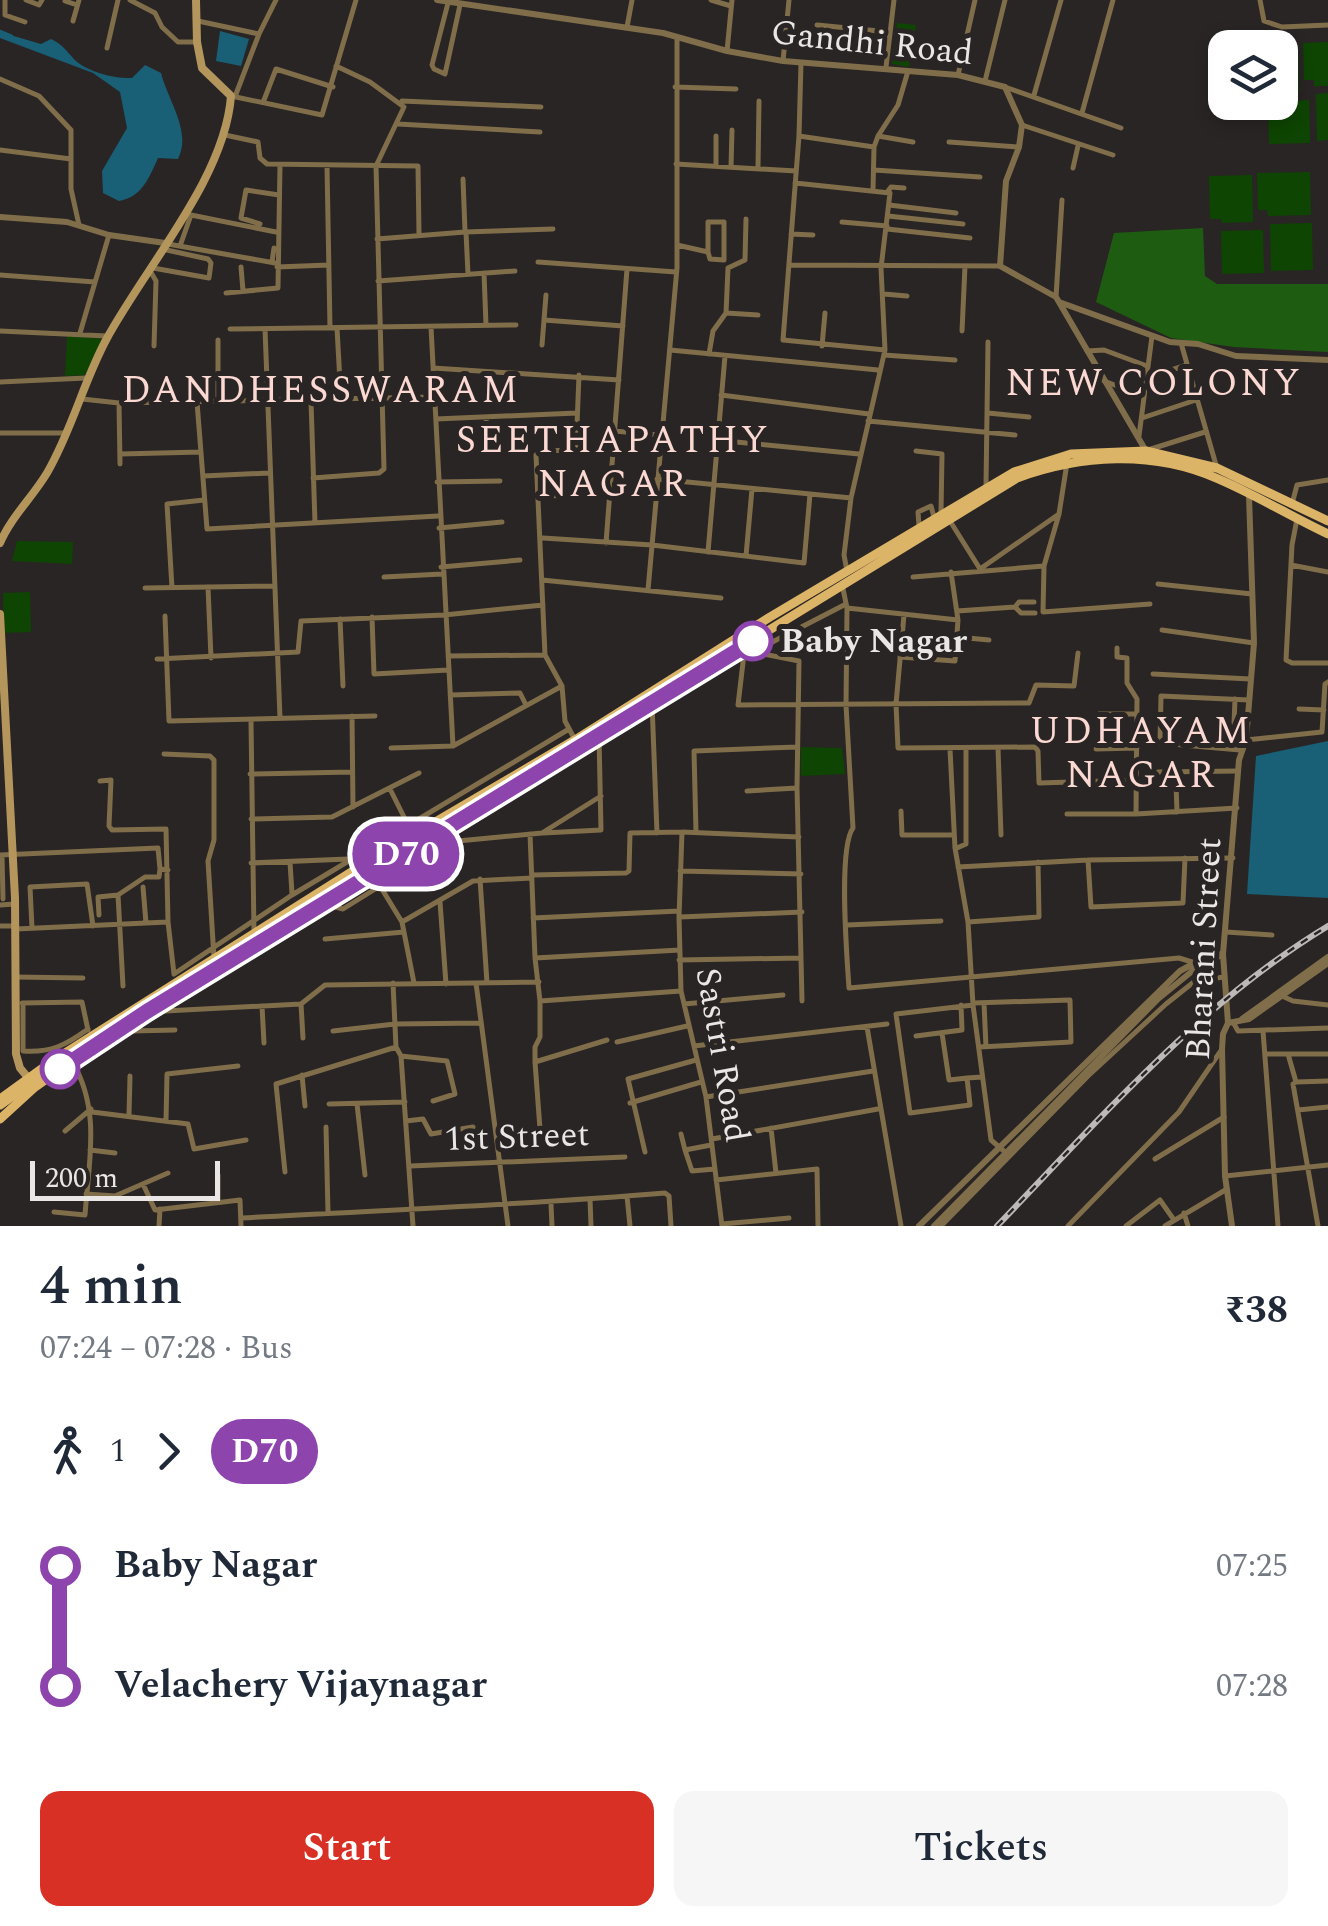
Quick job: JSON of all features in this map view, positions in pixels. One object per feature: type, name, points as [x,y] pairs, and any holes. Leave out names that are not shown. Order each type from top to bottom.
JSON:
[{"type":"main road","points":[[1,539],[46,475],[108,336],[212,168],[225,136],[234,95],[202,68],[196,0]]},
{"type":"main road","points":[[0,1119],[36,1087],[122,1027],[741,651],[752,635],[847,571],[1014,472],[1071,454],[1146,451],[1217,468],[1328,521]]},
{"type":"main road","points":[[988,489],[1089,458],[1149,460],[1215,477],[1328,534]]},
{"type":"main road","points":[[0,1102],[411,830],[426,828],[842,584],[941,516]]},
{"type":"main road","points":[[0,614],[5,813],[13,854],[20,1003],[16,1054],[20,1068],[36,1087]]},
{"type":"main road","points":[[426,828],[438,850]]},
{"type":"main road","points":[[0,1102],[89,1033],[174,978],[254,934],[381,853],[408,852]]},
{"type":"street","points":[[4,0],[5,15],[26,22]]},
{"type":"street","points":[[26,0],[40,5],[42,0]]},
{"type":"street","points":[[108,48],[118,0]]},
{"type":"street","points":[[130,0],[155,14],[178,42],[197,42]]},
{"type":"street","points":[[276,0],[234,95],[320,116],[356,0]]},
{"type":"street","points":[[627,27],[632,0]]},
{"type":"street","points":[[710,0],[732,3],[728,51]]},
{"type":"street","points":[[782,61],[788,0]]},
{"type":"street","points":[[886,67],[894,0]]},
{"type":"street","points":[[958,75],[976,0]]},
{"type":"street","points":[[986,80],[1005,0]]},
{"type":"street","points":[[1034,95],[1061,0]]},
{"type":"street","points":[[1082,113],[1114,0]]},
{"type":"street","points":[[1260,0],[1264,21],[1274,26],[1328,24]]},
{"type":"street","points":[[444,1],[432,65],[444,74],[460,5]]},
{"type":"street","name":"Gandhi Road","points":[[444,1],[627,27],[782,61],[958,75],[1005,87]]},
{"type":"street","points":[[65,2],[78,3],[73,21]]},
{"type":"street","points":[[196,20],[259,34]]},
{"type":"street","points":[[817,25],[889,32]]},
{"type":"street","points":[[648,590],[676,272],[677,37]]},
{"type":"street","points":[[801,63],[784,342],[882,359]]},
{"type":"street","points":[[336,66],[370,82],[401,104],[541,107]]},
{"type":"street","points":[[264,100],[278,69],[332,86]]},
{"type":"street","points":[[873,190],[874,147],[898,105],[908,70]]},
{"type":"street","points":[[0,79],[39,96],[71,130],[71,188],[79,224]]},
{"type":"street","points":[[676,87],[736,89]]},
{"type":"street","points":[[1005,87],[1121,128]]},
{"type":"street","points":[[1000,266],[1006,181],[1019,147],[1022,125],[1005,87]]},
{"type":"street","points":[[758,169],[759,101]]},
{"type":"street","points":[[313,478],[382,472],[376,166],[398,124],[401,104]]},
{"type":"street","points":[[398,124],[540,132]]},
{"type":"street","points":[[1022,125],[1113,155]]},
{"type":"street","points":[[731,167],[732,130]]},
{"type":"street","points":[[988,132],[988,146]]},
{"type":"street","points":[[225,136],[257,142],[260,158],[266,164],[419,166],[419,234]]},
{"type":"street","points":[[716,136],[716,166]]},
{"type":"street","points":[[799,136],[874,147]]},
{"type":"street","points":[[878,136],[914,142]]},
{"type":"street","points":[[949,142],[1019,147]]},
{"type":"street","points":[[1073,168],[1078,146]]},
{"type":"street","points":[[0,150],[71,160]]},
{"type":"street","points":[[275,264],[280,164]]},
{"type":"street","points":[[676,164],[796,171]]},
{"type":"street","points":[[326,165],[329,265],[341,400]]},
{"type":"street","points":[[874,170],[980,177]]},
{"type":"street","points":[[463,179],[468,274]]},
{"type":"street","points":[[795,183],[873,190],[904,188]]},
{"type":"street","points":[[277,228],[240,216],[246,190],[279,195]]},
{"type":"street","points":[[847,571],[844,554],[850,498],[882,359],[881,268],[888,190]]},
{"type":"street","points":[[1062,200],[1058,299],[1138,442],[1146,451],[1205,432]]},
{"type":"street","points":[[889,205],[956,213]]},
{"type":"street","points":[[180,246],[188,215],[275,230],[278,288],[226,293]]},
{"type":"street","points":[[888,216],[964,224]]},
{"type":"street","points":[[0,217],[79,224],[211,263],[209,278],[150,268]]},
{"type":"street","points":[[709,354],[713,331],[726,313],[728,268],[745,260],[746,219]]},
{"type":"street","points":[[708,222],[724,222],[726,259],[710,259],[708,252],[708,222]]},
{"type":"street","points":[[842,222],[970,238]]},
{"type":"street","points":[[378,239],[552,229]]},
{"type":"street","points":[[791,234],[813,235]]},
{"type":"street","points":[[80,334],[109,235]]},
{"type":"street","points":[[163,246],[275,264],[329,265]]},
{"type":"street","points":[[677,246],[708,252]]},
{"type":"street","points":[[538,262],[676,272]]},
{"type":"street","points":[[787,265],[1000,266],[1058,299],[1152,336],[1236,356],[1328,360]]},
{"type":"street","points":[[241,266],[243,292]]},
{"type":"street","points":[[962,331],[965,266]]},
{"type":"street","points":[[150,268],[156,281],[154,346]]},
{"type":"street","points":[[606,543],[627,269]]},
{"type":"street","points":[[378,281],[515,271]]},
{"type":"street","points":[[484,273],[486,326]]},
{"type":"street","points":[[0,275],[94,282]]},
{"type":"street","points":[[884,294],[907,296]]},
{"type":"street","points":[[542,345],[546,295]]},
{"type":"street","points":[[726,313],[758,315]]},
{"type":"street","points":[[822,346],[825,313]]},
{"type":"street","points":[[544,320],[623,326]]},
{"type":"street","points":[[230,329],[516,325]]},
{"type":"street","points":[[431,326],[453,746]]},
{"type":"street","points":[[264,329],[280,718]]},
{"type":"street","points":[[0,332],[108,336]]},
{"type":"street","points":[[1138,442],[1152,336]]},
{"type":"street","points":[[218,340],[218,401]]},
{"type":"street","points":[[988,342],[988,489]]},
{"type":"street","points":[[1180,343],[1217,468]]},
{"type":"street","points":[[670,350],[725,356],[956,360]]},
{"type":"street","points":[[1086,351],[1104,350],[1146,366]]},
{"type":"street","points":[[708,552],[725,356]]},
{"type":"street","points":[[1145,378],[1186,365]]},
{"type":"street","points":[[433,368],[619,380]]},
{"type":"street","points":[[576,740],[569,729],[562,686],[545,655],[537,474],[538,452],[576,450],[579,375]]},
{"type":"street","points":[[0,382],[86,378]]},
{"type":"street","points":[[1103,380],[1144,396]]},
{"type":"street","points":[[721,395],[1015,435]]},
{"type":"street","points":[[82,398],[120,403],[433,397]]},
{"type":"street","points":[[311,400],[315,524]]},
{"type":"street","points":[[1142,418],[1196,400]]},
{"type":"street","points":[[197,402],[205,524],[209,530],[438,516]]},
{"type":"street","points":[[120,403],[120,464]]},
{"type":"street","points":[[434,420],[577,413]]},
{"type":"street","points":[[988,413],[1029,417]]},
{"type":"street","points":[[486,416],[488,454]]},
{"type":"street","points":[[614,431],[660,435]]},
{"type":"street","points":[[0,433],[68,433]]},
{"type":"street","points":[[716,440],[859,454]]},
{"type":"street","points":[[916,451],[941,452],[941,516]]},
{"type":"street","points":[[120,454],[201,452]]},
{"type":"street","points":[[1068,462],[1044,566],[1043,612],[1150,604]]},
{"type":"street","points":[[203,476],[269,473]]},
{"type":"street","points":[[657,479],[850,498]]},
{"type":"street","points":[[1292,504],[1298,485],[1328,480]]},
{"type":"street","points":[[437,482],[500,481]]},
{"type":"street","points":[[746,556],[752,489]]},
{"type":"street","points":[[541,538],[652,545],[804,563],[810,494]]},
{"type":"street","points":[[538,496],[582,495]]},
{"type":"street","name":"Bharani Street","points":[[1232,1226],[1225,1176],[1222,1049],[1223,1034],[1234,1022],[1223,954],[1237,808],[1237,750],[1246,740],[1254,643],[1248,496]]},
{"type":"street","points":[[919,527],[916,514],[940,499]]},
{"type":"street","points":[[172,588],[167,504],[204,500]]},
{"type":"street","points":[[931,506],[980,569]]},
{"type":"street","points":[[980,569],[1059,514]]},
{"type":"street","points":[[1297,519],[1290,565],[1286,662],[1328,663]]},
{"type":"street","points":[[439,528],[502,522]]},
{"type":"street","points":[[384,577],[520,560]]},
{"type":"street","points":[[1290,565],[1328,572]]},
{"type":"street","points":[[914,577],[1044,566]]},
{"type":"street","points":[[900,657],[954,661],[958,620],[951,572]]},
{"type":"street","points":[[542,580],[721,598]]},
{"type":"street","points":[[842,584],[847,606],[846,704],[853,828],[848,834],[846,871],[848,988],[1179,958],[1192,962]]},
{"type":"street","points":[[1158,584],[1252,594]]},
{"type":"street","points":[[145,588],[273,586]]},
{"type":"street","points":[[208,587],[211,658]]},
{"type":"street","points":[[956,611],[1034,602]]},
{"type":"street","points":[[157,660],[300,651],[301,621],[444,615],[543,605]]},
{"type":"street","points":[[753,652],[847,606],[958,620]]},
{"type":"street","points":[[1015,606],[1021,612],[1034,613]]},
{"type":"street","points":[[904,615],[896,704],[898,748],[1035,747],[1039,783],[1136,780]]},
{"type":"street","points":[[165,616],[167,720],[376,716]]},
{"type":"street","points":[[372,617],[374,674],[448,670]]},
{"type":"street","points":[[340,619],[343,686]]},
{"type":"street","points":[[1162,630],[1254,643]]},
{"type":"street","points":[[956,637],[989,640]]},
{"type":"street","points":[[1117,648],[1117,657],[1127,658],[1127,683],[1136,699],[1136,814]]},
{"type":"street","points":[[802,1001],[796,788],[799,705],[798,659],[741,651],[738,705],[799,705],[896,704],[1029,702],[1036,685],[1074,686],[1078,652]]},
{"type":"street","points":[[447,656],[545,655]]},
{"type":"street","points":[[1152,674],[1250,679]]},
{"type":"street","points":[[1246,740],[1322,732],[1328,682]]},
{"type":"street","points":[[391,748],[453,746],[562,686]]},
{"type":"street","points":[[450,695],[520,692],[526,705]]},
{"type":"street","points":[[1235,699],[1237,750],[1160,743],[1161,696],[1235,699],[1249,700]]},
{"type":"street","points":[[652,702],[656,832]]},
{"type":"street","points":[[1298,709],[1324,710]]},
{"type":"street","points":[[1100,714],[1137,714]]},
{"type":"street","points":[[352,716],[352,807]]},
{"type":"street","points":[[251,721],[254,934]]},
{"type":"street","points":[[389,788],[411,830],[569,729]]},
{"type":"street","points":[[336,906],[342,909],[438,850],[468,839],[600,830],[599,736]]},
{"type":"street","points":[[696,832],[694,751],[797,747]]},
{"type":"street","points":[[950,748],[954,835],[968,922],[973,1004],[982,1047]]},
{"type":"street","points":[[956,848],[966,845],[966,748]]},
{"type":"street","points":[[998,748],[1001,835]]},
{"type":"street","points":[[1096,749],[1137,748]]},
{"type":"street","points":[[164,754],[210,756],[214,760],[214,840],[208,861],[214,958]]},
{"type":"street","points":[[250,774],[352,772]]},
{"type":"street","points":[[1158,772],[1238,772]]},
{"type":"street","points":[[251,820],[330,817],[419,773]]},
{"type":"street","points":[[100,781],[111,780],[112,830],[165,828],[164,870],[174,978]]},
{"type":"street","points":[[1176,784],[1176,812]]},
{"type":"street","points":[[747,791],[796,788]]},
{"type":"street","points":[[542,833],[601,796]]},
{"type":"street","points":[[1067,814],[1237,808]]},
{"type":"street","points":[[900,811],[902,835],[954,835]]},
{"type":"street","name":"Sastri Road","points":[[682,832],[681,991],[706,1096],[722,1225]]},
{"type":"street","points":[[402,922],[480,879],[626,873],[628,834],[696,832],[799,837]]},
{"type":"street","points":[[530,834],[540,1001],[540,1037],[534,1062],[540,1129]]},
{"type":"street","points":[[15,901],[1,901],[1,855],[158,848],[164,870]]},
{"type":"street","points":[[251,862],[353,859],[381,853]]},
{"type":"street","points":[[1088,860],[1091,907],[1183,903],[1185,858]]},
{"type":"street","points":[[958,867],[1233,858]]},
{"type":"street","points":[[174,978],[212,946],[353,859]]},
{"type":"street","points":[[290,862],[292,896]]},
{"type":"street","points":[[968,922],[1039,917],[1038,862]]},
{"type":"street","points":[[99,915],[98,897],[118,895],[145,877],[159,877],[164,870]]},
{"type":"street","points":[[680,871],[801,874]]},
{"type":"street","points":[[480,879],[487,983]]},
{"type":"street","points":[[32,928],[30,886],[87,884],[92,926]]},
{"type":"street","points":[[380,886],[402,922],[414,982]]},
{"type":"street","points":[[144,887],[146,923]]},
{"type":"street","points":[[118,895],[124,986]]},
{"type":"street","points":[[440,902],[446,984]]},
{"type":"street","points":[[533,918],[802,912]]},
{"type":"street","points":[[847,925],[941,921]]},
{"type":"street","points":[[0,926],[168,922]]},
{"type":"street","points":[[325,939],[404,932]]},
{"type":"street","points":[[1226,932],[1272,935]]},
{"type":"street","points":[[535,958],[680,950]]},
{"type":"street","points":[[919,1226],[1002,1149],[1160,988],[1192,962],[1223,954]]},
{"type":"street","points":[[937,1226],[1158,1000],[1196,968],[1223,954]]},
{"type":"street","points":[[679,960],[802,958]]},
{"type":"street","points":[[1234,1022],[1249,1020],[1328,960]]},
{"type":"street","points":[[1234,1022],[1328,960]]},
{"type":"street","points":[[1316,971],[1328,975]]},
{"type":"street","points":[[16,977],[83,978]]},
{"type":"street","points":[[937,1226],[1002,1149],[1032,1130],[1166,1004],[1195,981],[1224,978]]},
{"type":"street","points":[[146,1012],[301,1004],[323,986],[539,982]]},
{"type":"street","points":[[393,983],[413,1226]]},
{"type":"street","points":[[476,983],[508,1226]]},
{"type":"street","points":[[540,1001],[681,991]]},
{"type":"street","points":[[684,1004],[783,995]]},
{"type":"street","points":[[1282,996],[1292,1002],[1328,1005]]},
{"type":"street","points":[[968,1078],[970,1106],[910,1114],[895,1015],[984,1003],[1070,1000],[1072,1041],[982,1047]]},
{"type":"street","points":[[82,1002],[89,1033],[46,1052],[24,1051],[20,1003],[82,1002]]},
{"type":"street","points":[[984,1003],[982,1076],[990,1140],[1002,1149]]},
{"type":"street","points":[[301,1004],[303,1038]]},
{"type":"street","points":[[262,1006],[264,1043]]},
{"type":"street","points":[[916,1036],[963,1029],[961,1006]]},
{"type":"street","points":[[1234,1022],[1238,1031],[1328,1028]]},
{"type":"street","points":[[332,1031],[395,1024],[481,1023]]},
{"type":"street","points":[[694,1046],[887,1024]]},
{"type":"street","points":[[616,1042],[688,1026]]},
{"type":"street","points":[[122,1027],[135,1031],[175,1030]]},
{"type":"street","points":[[867,1028],[901,1226]]},
{"type":"street","points":[[1263,1032],[1278,1226]]},
{"type":"street","points":[[942,1033],[949,1080],[982,1076]]},
{"type":"street","points":[[534,1062],[606,1040]]},
{"type":"street","points":[[285,1172],[276,1084],[396,1048]]},
{"type":"street","points":[[1068,1226],[1179,1112],[1222,1049]]},
{"type":"street","points":[[1264,1054],[1328,1054]]},
{"type":"street","points":[[1288,1054],[1296,1082],[1318,1226]]},
{"type":"street","points":[[402,1056],[447,1061],[455,1094],[432,1101]]},
{"type":"street","points":[[645,1152],[628,1079],[696,1060]]},
{"type":"street","points":[[54,1212],[85,1214],[91,1110],[72,1061]]},
{"type":"street","points":[[166,1120],[166,1074],[238,1066]]},
{"type":"street","points":[[706,1096],[873,1071]]},
{"type":"street","points":[[302,1075],[305,1106]]},
{"type":"street","points":[[129,1115],[130,1076]]},
{"type":"street","points":[[1296,1082],[1328,1081]]},
{"type":"street","points":[[632,1102],[701,1082]]},
{"type":"street","points":[[329,1104],[405,1102]]},
{"type":"street","points":[[357,1104],[365,1175]]},
{"type":"street","points":[[1298,1110],[1328,1107]]},
{"type":"street","points":[[685,1150],[771,1128],[878,1109]]},
{"type":"street","points":[[65,1131],[91,1110],[190,1125],[193,1149],[246,1140]]},
{"type":"street","points":[[1155,1159],[1224,1116]]},
{"type":"street","points":[[406,1121],[424,1119],[430,1134],[473,1127]]},
{"type":"street","points":[[326,1126],[328,1213]]},
{"type":"street","points":[[771,1128],[776,1173]]},
{"type":"street","points":[[681,1134],[692,1171],[715,1169]]},
{"type":"street","points":[[90,1150],[115,1154]]},
{"type":"street","name":"1st Street","points":[[410,1166],[625,1158]]},
{"type":"street","points":[[1225,1176],[1328,1166]]},
{"type":"street","points":[[716,1180],[817,1169],[818,1226]]},
{"type":"street","points":[[55,1171],[88,1173]]},
{"type":"street","points":[[86,1194],[115,1196],[168,1174]]},
{"type":"street","points":[[218,1174],[218,1202]]},
{"type":"street","points":[[143,1184],[155,1210],[241,1200],[241,1222],[413,1207],[507,1206],[668,1194],[672,1226]]},
{"type":"street","points":[[1165,1226],[1227,1189]]},
{"type":"street","points":[[627,1196],[630,1226]]},
{"type":"street","points":[[590,1199],[592,1226]]},
{"type":"street","points":[[1126,1226],[1160,1200],[1174,1220]]},
{"type":"street","points":[[550,1202],[552,1226]]},
{"type":"street","points":[[158,1226],[160,1209]]},
{"type":"street","points":[[1184,1213],[1188,1226]]},
{"type":"street","points":[[722,1225],[788,1218]]},
{"type":"green space","points":[[897,23],[916,25],[909,67],[892,64]]},
{"type":"green space","points":[[1328,42],[1328,86],[1314,86],[1314,80],[1304,80],[1303,43]]},
{"type":"green space","points":[[1328,93],[1328,140],[1317,141],[1316,94]]},
{"type":"green space","points":[[1309,100],[1310,143],[1269,144],[1268,120],[1298,120],[1298,101]]},
{"type":"green space","points":[[1310,172],[1311,215],[1268,216],[1267,210],[1258,210],[1257,173]]},
{"type":"green space","points":[[1252,175],[1253,222],[1222,223],[1221,219],[1210,219],[1209,176]]},
{"type":"green space","points":[[1312,223],[1313,270],[1271,271],[1270,224]]},
{"type":"green space","points":[[1203,228],[1205,276],[1217,284],[1328,284],[1328,352],[1234,347],[1171,338],[1096,302],[1114,233]]},
{"type":"green space","points":[[1263,230],[1264,273],[1222,274],[1221,231]]},
{"type":"green space","points":[[67,336],[104,339],[85,375],[65,376]]},
{"type":"green space","points":[[17,541],[73,542],[72,564],[12,561]]},
{"type":"green space","points":[[30,592],[31,632],[4,633],[3,593]]},
{"type":"green space","points":[[801,747],[842,748],[845,774],[801,776]]},
{"type":"water","points":[[220,31],[249,39],[241,66],[216,61]]},
{"type":"water","points":[[0,32],[41,44],[51,39],[81,65],[103,74],[132,78],[145,65],[161,73],[181,127],[178,159],[158,158],[144,186],[127,199],[119,201],[103,193],[102,171],[127,128],[120,92],[93,73],[0,38]]},
{"type":"water","points":[[1328,741],[1328,898],[1247,894],[1256,756]]},
{"type":"waterway","points":[[0,31],[12,36]]},
{"type":"railway","points":[[997,1226],[1113,1104],[1194,1027],[1237,990],[1328,926]]},
{"type":"bus line","name":"D70","points":[[60,1069],[146,1012],[753,641]]},
{"type":"place","name":"Baby Nagar","points":[[753,641]]},
{"type":"district","name":"NEW COLONY","points":[[1154,384]]},
{"type":"district","name":"DANDHESSWARAM","points":[[321,391]]},
{"type":"district","name":"SEETHAPATHY NAGAR","points":[[613,463]]},
{"type":"district","name":"UDHAYAM NAGAR","points":[[1141,754]]}]
